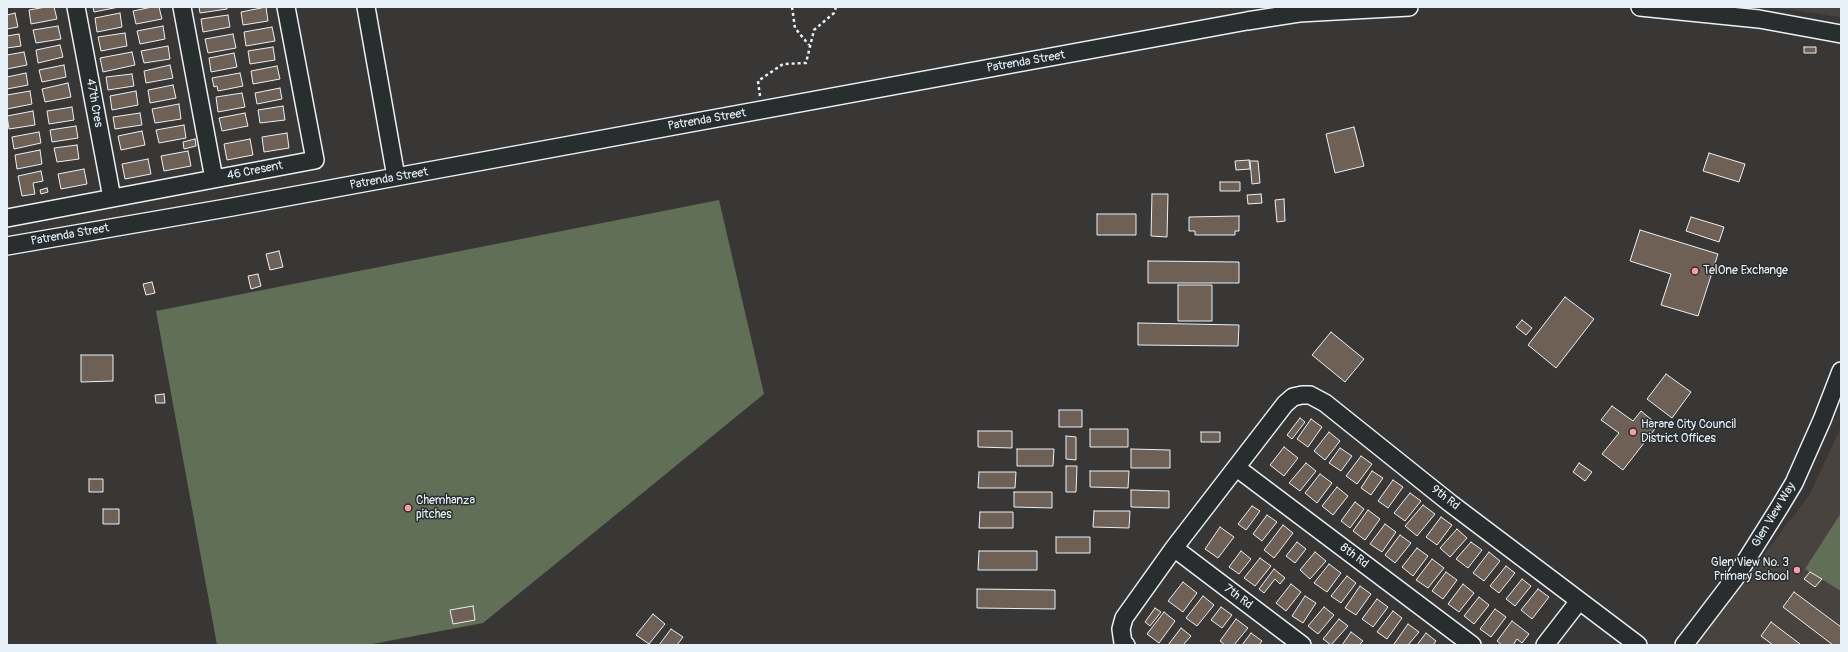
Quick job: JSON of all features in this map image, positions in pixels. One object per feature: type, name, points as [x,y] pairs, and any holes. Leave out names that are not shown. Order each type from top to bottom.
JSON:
[{"type":"street","name":"47th Cres","points":[[76,7],[112,198]]},
{"type":"street","name":"46 Cresent","points":[[182,7],[214,179],[315,160],[286,7]]},
{"type":"street","points":[[366,7],[396,177]]},
{"type":"street","name":"Patrenda Street","points":[[7,246],[761,110],[1247,14],[1299,13],[1409,7]]},
{"type":"street","points":[[1640,7],[1759,19],[1841,34]]},
{"type":"street","points":[[7,218],[214,179]]},
{"type":"street","name":"Glen View Way","points":[[1684,645],[1735,578],[1790,489],[1822,420],[1841,371]]},
{"type":"street","name":"9th Rd","points":[[1236,468],[1285,404],[1293,397],[1310,395],[1325,402],[1450,503],[1638,645]]},
{"type":"street","points":[[1124,644],[1121,629],[1124,618],[1174,548],[1236,468]]},
{"type":"street","name":"8th Rd","points":[[1236,468],[1472,645]]},
{"type":"street","name":"7th Rd","points":[[1174,548],[1302,645]]},
{"type":"street","points":[[1545,645],[1579,601]]},
{"type":"path","points":[[792,7],[794,28],[809,46]]},
{"type":"path","points":[[761,110],[758,81],[783,64],[806,63],[814,30],[834,13],[836,7]]},
{"type":"shaded area","points":[[1770,7],[1841,7],[1841,17]]},
{"type":"shaded area","name":"Glen View No. 3 Primary School","points":[[1841,427],[1841,645],[1695,645],[1810,494]]},
{"type":"green space","name":"Chemhanza pitches","points":[[719,200],[764,394],[483,623],[367,645],[217,645],[156,311]]},
{"type":"green space","points":[[1841,513],[1841,591],[1805,569]]},
{"type":"building","points":[[54,7],[57,19],[31,24],[29,10]]},
{"type":"building","points":[[93,7],[119,7],[94,12]]},
{"type":"building","points":[[159,7],[162,19],[136,24],[133,11]]},
{"type":"building","points":[[199,7],[227,7],[227,9],[200,13]]},
{"type":"building","points":[[266,7],[268,21],[243,25],[241,12]]},
{"type":"building","points":[[15,13],[18,27],[7,29],[7,15]]},
{"type":"building","points":[[120,13],[122,27],[97,32],[95,18]]},
{"type":"building","points":[[228,15],[230,27],[203,32],[201,19]]},
{"type":"building","points":[[58,26],[61,39],[36,43],[33,30]]},
{"type":"building","points":[[163,26],[165,39],[140,44],[137,31]]},
{"type":"building","points":[[272,27],[275,41],[246,46],[244,32]]},
{"type":"building","points":[[125,33],[127,46],[101,51],[98,37]]},
{"type":"building","points":[[19,34],[21,46],[7,48],[7,36]]},
{"type":"building","points":[[233,34],[236,48],[208,53],[205,39]]},
{"type":"building","points":[[60,45],[63,57],[38,63],[36,50]]},
{"type":"building","points":[[168,46],[170,59],[144,63],[141,51]]},
{"type":"building","points":[[273,47],[275,60],[250,64],[248,51]]},
{"type":"building","points":[[1804,47],[1816,47],[1816,53],[1804,53]]},
{"type":"building","points":[[24,52],[27,65],[7,69],[7,55]]},
{"type":"building","points":[[132,52],[135,65],[103,72],[100,58]]},
{"type":"building","points":[[234,53],[237,67],[211,72],[209,58]]},
{"type":"building","points":[[64,65],[66,77],[42,82],[39,70]]},
{"type":"building","points":[[170,65],[173,78],[146,83],[144,71]]},
{"type":"building","points":[[277,66],[280,79],[253,84],[251,71]]},
{"type":"building","points":[[26,73],[28,85],[7,89],[7,77]]},
{"type":"building","points":[[240,73],[243,86],[218,91],[217,86],[214,87],[212,78]]},
{"type":"building","points":[[132,74],[134,86],[108,90],[106,77]]},
{"type":"building","points":[[68,83],[71,97],[45,102],[42,89]]},
{"type":"building","points":[[173,85],[176,98],[150,103],[148,90]]},
{"type":"building","points":[[280,88],[282,99],[257,104],[255,93]]},
{"type":"building","points":[[30,91],[32,104],[7,109],[7,95]]},
{"type":"building","points":[[136,91],[138,105],[112,110],[110,96]]},
{"type":"building","points":[[242,93],[245,107],[218,112],[216,97]]},
{"type":"building","points":[[179,104],[181,119],[155,123],[152,109]]},
{"type":"building","points":[[283,106],[285,120],[260,123],[258,110]]},
{"type":"building","points":[[72,107],[74,120],[49,124],[47,111]]},
{"type":"building","points":[[33,111],[35,125],[9,129],[7,116]]},
{"type":"building","points":[[140,113],[142,125],[115,129],[113,117]]},
{"type":"building","points":[[245,113],[248,126],[222,131],[219,118]]},
{"type":"building","points":[[184,125],[186,138],[159,143],[156,130]]},
{"type":"building","points":[[76,126],[78,138],[52,142],[50,130]]},
{"type":"building","points":[[1354,127],[1364,166],[1335,173],[1326,134]]},
{"type":"building","points":[[142,131],[145,145],[121,150],[118,136]]},
{"type":"building","points":[[39,132],[41,143],[14,149],[12,137]]},
{"type":"building","points":[[287,133],[289,148],[264,152],[262,137]]},
{"type":"building","points":[[195,139],[196,146],[184,149],[183,142]]},
{"type":"building","points":[[250,139],[253,155],[227,160],[224,144]]},
{"type":"building","points":[[77,145],[79,159],[57,162],[54,148]]},
{"type":"building","points":[[40,150],[42,164],[17,169],[15,155]]},
{"type":"building","points":[[188,151],[191,166],[164,171],[161,156]]},
{"type":"building","points":[[1709,153],[1745,164],[1739,182],[1703,171]]},
{"type":"building","points":[[148,159],[151,174],[125,179],[122,164]]},
{"type":"building","points":[[1249,160],[1250,169],[1236,170],[1235,161]]},
{"type":"building","points":[[1250,161],[1258,161],[1260,183],[1252,184]]},
{"type":"building","points":[[84,169],[87,184],[61,189],[58,174]]},
{"type":"building","points":[[41,171],[43,181],[33,183],[35,194],[22,196],[18,176]]},
{"type":"building","points":[[1220,182],[1240,182],[1240,191],[1220,191]]},
{"type":"building","points":[[47,188],[48,192],[41,194],[40,190]]},
{"type":"building","points":[[1152,194],[1168,194],[1167,237],[1151,236]]},
{"type":"building","points":[[1261,194],[1262,203],[1248,204],[1247,195]]},
{"type":"building","points":[[1284,199],[1285,221],[1277,222],[1275,200]]},
{"type":"building","points":[[1097,214],[1136,214],[1136,235],[1097,235]]},
{"type":"building","points":[[1239,216],[1239,231],[1235,231],[1235,235],[1195,235],[1195,231],[1189,231],[1189,217]]},
{"type":"building","points":[[1691,217],[1724,227],[1719,242],[1686,231]]},
{"type":"building","points":[[1640,230],[1718,254],[1698,316],[1661,305],[1671,274],[1630,261]]},
{"type":"building","points":[[279,251],[283,267],[270,270],[266,254]]},
{"type":"building","points":[[1148,261],[1239,262],[1239,283],[1148,283]]},
{"type":"building","points":[[258,274],[261,286],[251,289],[248,276]]},
{"type":"building","points":[[152,282],[155,293],[146,295],[143,284]]},
{"type":"building","points":[[1178,285],[1212,285],[1212,321],[1178,321]]},
{"type":"building","points":[[1565,297],[1594,319],[1556,368],[1528,345]]},
{"type":"building","points":[[1522,320],[1532,328],[1526,335],[1516,327]]},
{"type":"building","points":[[1138,323],[1239,325],[1238,346],[1138,345]]},
{"type":"building","points":[[1331,332],[1364,359],[1345,382],[1312,355]]},
{"type":"building","points":[[81,355],[113,355],[113,381],[81,382]]},
{"type":"building","points":[[1666,374],[1691,392],[1672,418],[1647,399]]},
{"type":"building","points":[[164,394],[165,403],[156,403],[155,395]]},
{"type":"building","points":[[1612,406],[1633,421],[1641,411],[1658,425],[1623,470],[1602,454],[1619,433],[1601,420]]},
{"type":"building","points":[[1059,410],[1082,410],[1082,427],[1059,427]]},
{"type":"building","points":[[1300,418],[1305,422],[1292,439],[1287,435]]},
{"type":"building","points":[[1311,419],[1322,427],[1308,447],[1297,439]]},
{"type":"building","points":[[1090,429],[1128,429],[1128,447],[1090,447]]},
{"type":"building","points":[[978,431],[1012,431],[1012,448],[978,447]]},
{"type":"building","points":[[1201,432],[1220,432],[1220,442],[1201,442]]},
{"type":"building","points":[[1329,432],[1340,441],[1325,460],[1314,451]]},
{"type":"building","points":[[1066,436],[1076,437],[1076,460],[1066,459]]},
{"type":"building","points":[[1284,447],[1298,458],[1284,476],[1270,465]]},
{"type":"building","points":[[1340,448],[1352,456],[1341,471],[1329,463]]},
{"type":"building","points":[[1017,449],[1054,449],[1053,466],[1017,466]]},
{"type":"building","points":[[1131,449],[1170,450],[1170,468],[1131,468]]},
{"type":"building","points":[[1361,456],[1372,464],[1357,484],[1346,476]]},
{"type":"building","points":[[1306,463],[1316,471],[1300,491],[1289,483]]},
{"type":"building","points":[[1579,463],[1592,472],[1585,481],[1573,472]]},
{"type":"building","points":[[1066,466],[1077,466],[1076,492],[1066,492]]},
{"type":"building","points":[[1090,471],[1129,471],[1128,488],[1090,487]]},
{"type":"building","points":[[1372,471],[1383,478],[1371,495],[1361,488]]},
{"type":"building","points":[[979,472],[1016,472],[1015,488],[978,488]]},
{"type":"building","points":[[1320,474],[1332,483],[1317,503],[1305,493]]},
{"type":"building","points":[[89,479],[103,479],[103,492],[89,492]]},
{"type":"building","points":[[1393,480],[1403,487],[1388,508],[1378,501]]},
{"type":"building","points":[[1337,487],[1348,496],[1333,515],[1322,506]]},
{"type":"building","points":[[1131,490],[1169,491],[1169,508],[1131,507]]},
{"type":"building","points":[[1014,492],[1052,492],[1052,508],[1014,507]]},
{"type":"building","points":[[1410,493],[1421,501],[1405,521],[1394,513]]},
{"type":"building","points":[[1355,502],[1364,509],[1350,528],[1341,521]]},
{"type":"building","points":[[1423,505],[1435,514],[1417,536],[1405,526]]},
{"type":"building","points":[[1252,506],[1260,511],[1246,530],[1238,524]]},
{"type":"building","points":[[103,509],[119,509],[119,524],[103,524]]},
{"type":"building","points":[[1368,510],[1380,519],[1365,540],[1353,531]]},
{"type":"building","points":[[1094,511],[1130,511],[1129,528],[1093,527]]},
{"type":"building","points":[[980,512],[1013,512],[1013,528],[979,528]]},
{"type":"building","points":[[1267,515],[1277,522],[1262,541],[1253,534]]},
{"type":"building","points":[[1441,517],[1452,525],[1437,545],[1426,537]]},
{"type":"building","points":[[1385,524],[1396,532],[1382,552],[1370,544]]},
{"type":"building","points":[[1283,525],[1293,533],[1274,558],[1264,550]]},
{"type":"building","points":[[1220,527],[1234,537],[1218,558],[1205,549]]},
{"type":"building","points":[[1457,529],[1467,538],[1450,557],[1440,548]]},
{"type":"building","points":[[1400,535],[1411,543],[1395,563],[1385,555]]},
{"type":"building","points":[[1056,537],[1090,537],[1090,553],[1056,553]]},
{"type":"building","points":[[1297,542],[1306,549],[1295,563],[1286,556]]},
{"type":"building","points":[[1471,542],[1482,550],[1468,568],[1456,559]]},
{"type":"building","points":[[1417,548],[1428,556],[1413,576],[1402,567]]},
{"type":"building","points":[[979,551],[1037,551],[1037,570],[978,570]]},
{"type":"building","points":[[1241,551],[1251,559],[1239,574],[1229,567]]},
{"type":"building","points":[[1315,552],[1326,561],[1310,579],[1300,570]]},
{"type":"building","points":[[1489,552],[1500,561],[1484,581],[1473,573]]},
{"type":"building","points":[[1260,558],[1271,566],[1255,586],[1244,578]]},
{"type":"building","points":[[1432,559],[1444,568],[1428,588],[1416,580]]},
{"type":"building","points":[[1329,564],[1341,573],[1327,592],[1314,583]]},
{"type":"building","points":[[1506,566],[1515,573],[1499,593],[1490,586]]},
{"type":"building","points":[[1274,569],[1285,578],[1280,584],[1275,579],[1264,593],[1259,589]]},
{"type":"building","points":[[1446,572],[1457,580],[1443,599],[1432,591]]},
{"type":"building","points":[[1810,572],[1822,579],[1815,587],[1804,579]]},
{"type":"building","points":[[1347,576],[1356,583],[1341,603],[1331,596]]},
{"type":"building","points":[[1522,579],[1531,586],[1515,606],[1506,599]]},
{"type":"building","points":[[1183,582],[1197,593],[1183,612],[1168,601]]},
{"type":"building","points":[[1291,584],[1301,592],[1286,611],[1276,603]]},
{"type":"building","points":[[1463,584],[1474,593],[1459,612],[1448,604]]},
{"type":"building","points":[[1360,586],[1371,594],[1356,615],[1345,608]]},
{"type":"building","points":[[977,589],[1055,590],[1055,609],[977,608]]},
{"type":"building","points":[[1538,589],[1549,597],[1532,619],[1521,610]]},
{"type":"building","points":[[1794,592],[1841,627],[1841,645],[1833,645],[1783,607]]},
{"type":"building","points":[[1203,596],[1214,605],[1197,626],[1186,618]]},
{"type":"building","points":[[1305,596],[1316,603],[1303,623],[1292,616]]},
{"type":"building","points":[[1479,597],[1489,605],[1474,624],[1464,616]]},
{"type":"building","points":[[1377,599],[1388,607],[1373,627],[1362,619]]},
{"type":"building","points":[[473,606],[475,620],[453,624],[450,610]]},
{"type":"building","points":[[1221,607],[1232,615],[1222,628],[1211,620]]},
{"type":"building","points":[[1324,607],[1334,615],[1318,634],[1308,626]]},
{"type":"building","points":[[1155,608],[1161,612],[1150,626],[1145,622]]},
{"type":"building","points":[[1495,609],[1506,617],[1491,637],[1480,629]]},
{"type":"building","points":[[1393,611],[1402,618],[1387,639],[1377,632]]},
{"type":"building","points":[[1164,612],[1175,621],[1159,643],[1147,634]]},
{"type":"building","points":[[653,614],[665,624],[649,644],[636,635]]},
{"type":"building","points":[[1236,619],[1248,628],[1234,645],[1225,645],[1220,641]]},
{"type":"building","points":[[1339,619],[1348,626],[1331,645],[1323,639]]},
{"type":"building","points":[[1512,621],[1529,634],[1522,643],[1517,639],[1513,645],[1502,645],[1497,641]]},
{"type":"building","points":[[1771,622],[1800,644],[1773,645],[1761,636]]},
{"type":"building","points":[[1408,624],[1419,632],[1408,645],[1395,645],[1394,644]]},
{"type":"building","points":[[1181,628],[1191,636],[1183,645],[1168,645]]},
{"type":"building","points":[[671,629],[683,637],[677,645],[659,645]]},
{"type":"building","points":[[1351,632],[1363,641],[1359,645],[1342,645]]},
{"type":"building","points":[[1251,633],[1262,641],[1259,645],[1242,645]]},
{"type":"building","points":[[1426,633],[1436,641],[1433,645],[1417,645]]},
{"type":"place","name":"TelOne Exchange","points":[[1695,271]]},
{"type":"place","name":"Harare City Council District Offices","points":[[1633,432]]},
{"type":"place","name":"Chemhanza pitches","points":[[408,508]]},
{"type":"place","name":"Glen View No. 3 Primary School","points":[[1797,570]]}]
